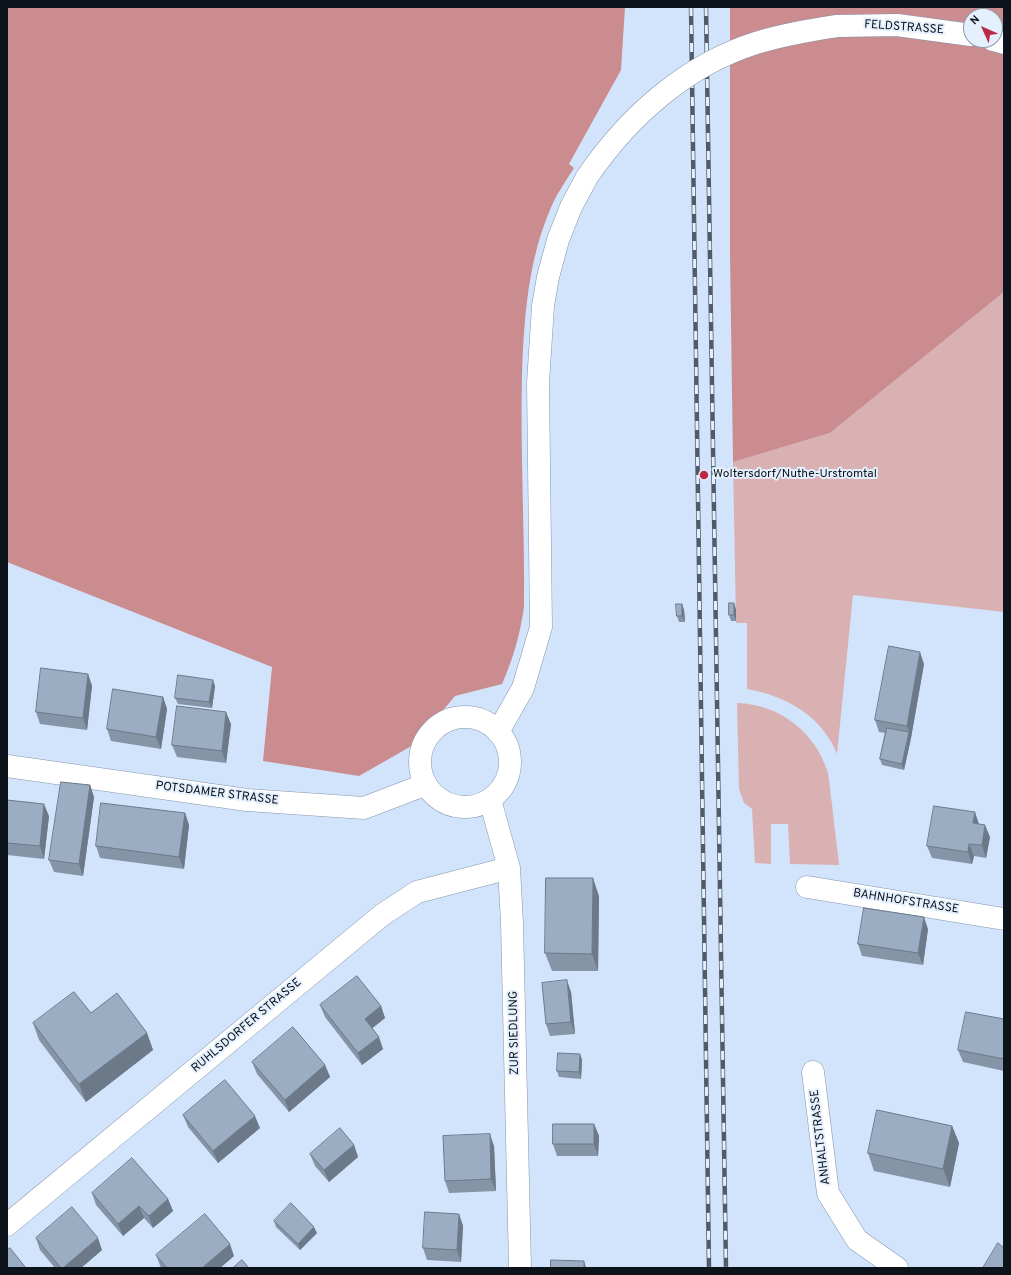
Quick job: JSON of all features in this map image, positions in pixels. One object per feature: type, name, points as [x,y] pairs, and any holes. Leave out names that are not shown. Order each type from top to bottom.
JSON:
[{"type":"street","name":"FELDSTRASSE","points":[[498,732],[523,688],[541,627],[538,383],[543,306],[549,270],[558,240],[571,207],[588,177],[604,154],[645,109],[662,94],[722,57],[756,43],[806,31],[837,26],[897,25],[963,34]]},
{"type":"street","points":[[459,717],[474,718],[487,723],[498,732],[506,745],[510,760],[508,776],[501,790],[490,800],[476,806],[460,807],[446,803],[433,795],[424,785],[420,769],[420,754],[425,741],[434,730],[446,722],[459,717]]},
{"type":"street","name":"POTSDAMER STRASSE","points":[[7,766],[247,800],[364,808],[424,785]]},
{"type":"street","name":"ZUR SIEDLUNG","points":[[490,800],[509,868],[512,923],[520,1268]]},
{"type":"street","name":"RUHLSDORFER STRASSE","points":[[7,1225],[382,915],[416,892],[509,868]]},
{"type":"street","name":"BAHNHOFSTRASSE","points":[[807,887],[1004,919]]},
{"type":"street","name":"ANHALTSTRASSE","points":[[813,1072],[828,1193],[857,1240],[897,1268]]},
{"type":"shaded area","points":[[7,7],[625,7],[621,70],[569,164],[574,168],[550,210],[537,249],[528,290],[522,374],[524,607],[516,647],[510,665],[502,684],[455,696],[415,744],[359,776],[263,761],[272,667],[7,562]]},
{"type":"shaded area","points":[[730,7],[1004,7],[1004,292],[830,433],[733,462],[730,255]]},
{"type":"shaded area","points":[[1004,292],[1004,612],[853,595],[837,754],[822,729],[801,710],[775,697],[747,689],[747,623],[736,623],[733,462],[830,433]]},
{"type":"shaded area","points":[[737,703],[768,709],[782,715],[794,723],[815,745],[828,773],[839,865],[790,864],[788,824],[771,824],[771,864],[755,863],[752,809],[744,803],[739,789]]},
{"type":"building","points":[[729,603],[734,603],[734,615],[729,615]]},
{"type":"building","points":[[676,604],[682,604],[682,616],[677,616]]},
{"type":"building","points":[[889,646],[920,652],[907,726],[875,720]]},
{"type":"building","points":[[41,668],[88,674],[83,718],[36,712]]},
{"type":"building","points":[[178,675],[213,680],[209,702],[175,698]]},
{"type":"building","points":[[113,689],[163,697],[156,737],[107,729]]},
{"type":"building","points":[[177,706],[226,712],[222,751],[172,745]]},
{"type":"building","points":[[887,728],[909,732],[902,764],[880,759]]},
{"type":"building","points":[[61,782],[90,785],[79,864],[49,860]]},
{"type":"building","points":[[7,800],[44,804],[40,846],[7,843]]},
{"type":"building","points":[[101,803],[185,813],[179,857],[96,846]]},
{"type":"building","points":[[934,806],[975,812],[973,823],[985,825],[982,845],[969,844],[968,852],[927,846]]},
{"type":"building","points":[[546,878],[593,878],[592,954],[545,953]]},
{"type":"building","points":[[864,908],[924,917],[918,953],[858,944]]},
{"type":"building","points":[[357,976],[381,1006],[365,1019],[379,1037],[358,1053],[320,1005]]},
{"type":"building","points":[[567,980],[571,1022],[546,1024],[542,983]]},
{"type":"building","points":[[74,992],[91,1013],[117,993],[147,1033],[79,1084],[33,1023]]},
{"type":"building","points":[[966,1012],[1004,1019],[1004,1059],[958,1050]]},
{"type":"building","points":[[293,1027],[325,1065],[285,1100],[252,1062]]},
{"type":"building","points":[[558,1053],[580,1054],[579,1072],[557,1071]]},
{"type":"building","points":[[225,1080],[255,1116],[213,1151],[183,1115]]},
{"type":"building","points":[[877,1110],[952,1126],[943,1169],[868,1153]]},
{"type":"building","points":[[553,1124],[594,1124],[594,1144],[553,1144]]},
{"type":"building","points":[[340,1128],[354,1145],[324,1170],[310,1154]]},
{"type":"building","points":[[490,1134],[491,1179],[445,1181],[443,1136]]},
{"type":"building","points":[[132,1158],[168,1199],[149,1216],[139,1206],[118,1224],[92,1193]]},
{"type":"building","points":[[291,1203],[314,1227],[298,1244],[274,1221]]},
{"type":"building","points":[[72,1207],[98,1238],[63,1268],[61,1268],[36,1238]]},
{"type":"building","points":[[425,1212],[459,1214],[457,1250],[423,1248]]},
{"type":"building","points":[[205,1214],[230,1244],[202,1268],[167,1268],[156,1255]]},
{"type":"building","points":[[998,1243],[1004,1248],[1004,1268],[983,1268]]},
{"type":"building","points":[[10,1248],[26,1268],[7,1268],[7,1250]]},
{"type":"building","points":[[242,1260],[249,1268],[233,1268]]},
{"type":"building","points":[[551,1260],[584,1261],[584,1268],[551,1268]]},
{"type":"railway","points":[[691,7],[709,1268]]},
{"type":"railway","points":[[706,7],[726,1268]]},
{"type":"place","name":"Woltersdorf/Nuthe-Urstromtal","points":[[704,475]]}]
